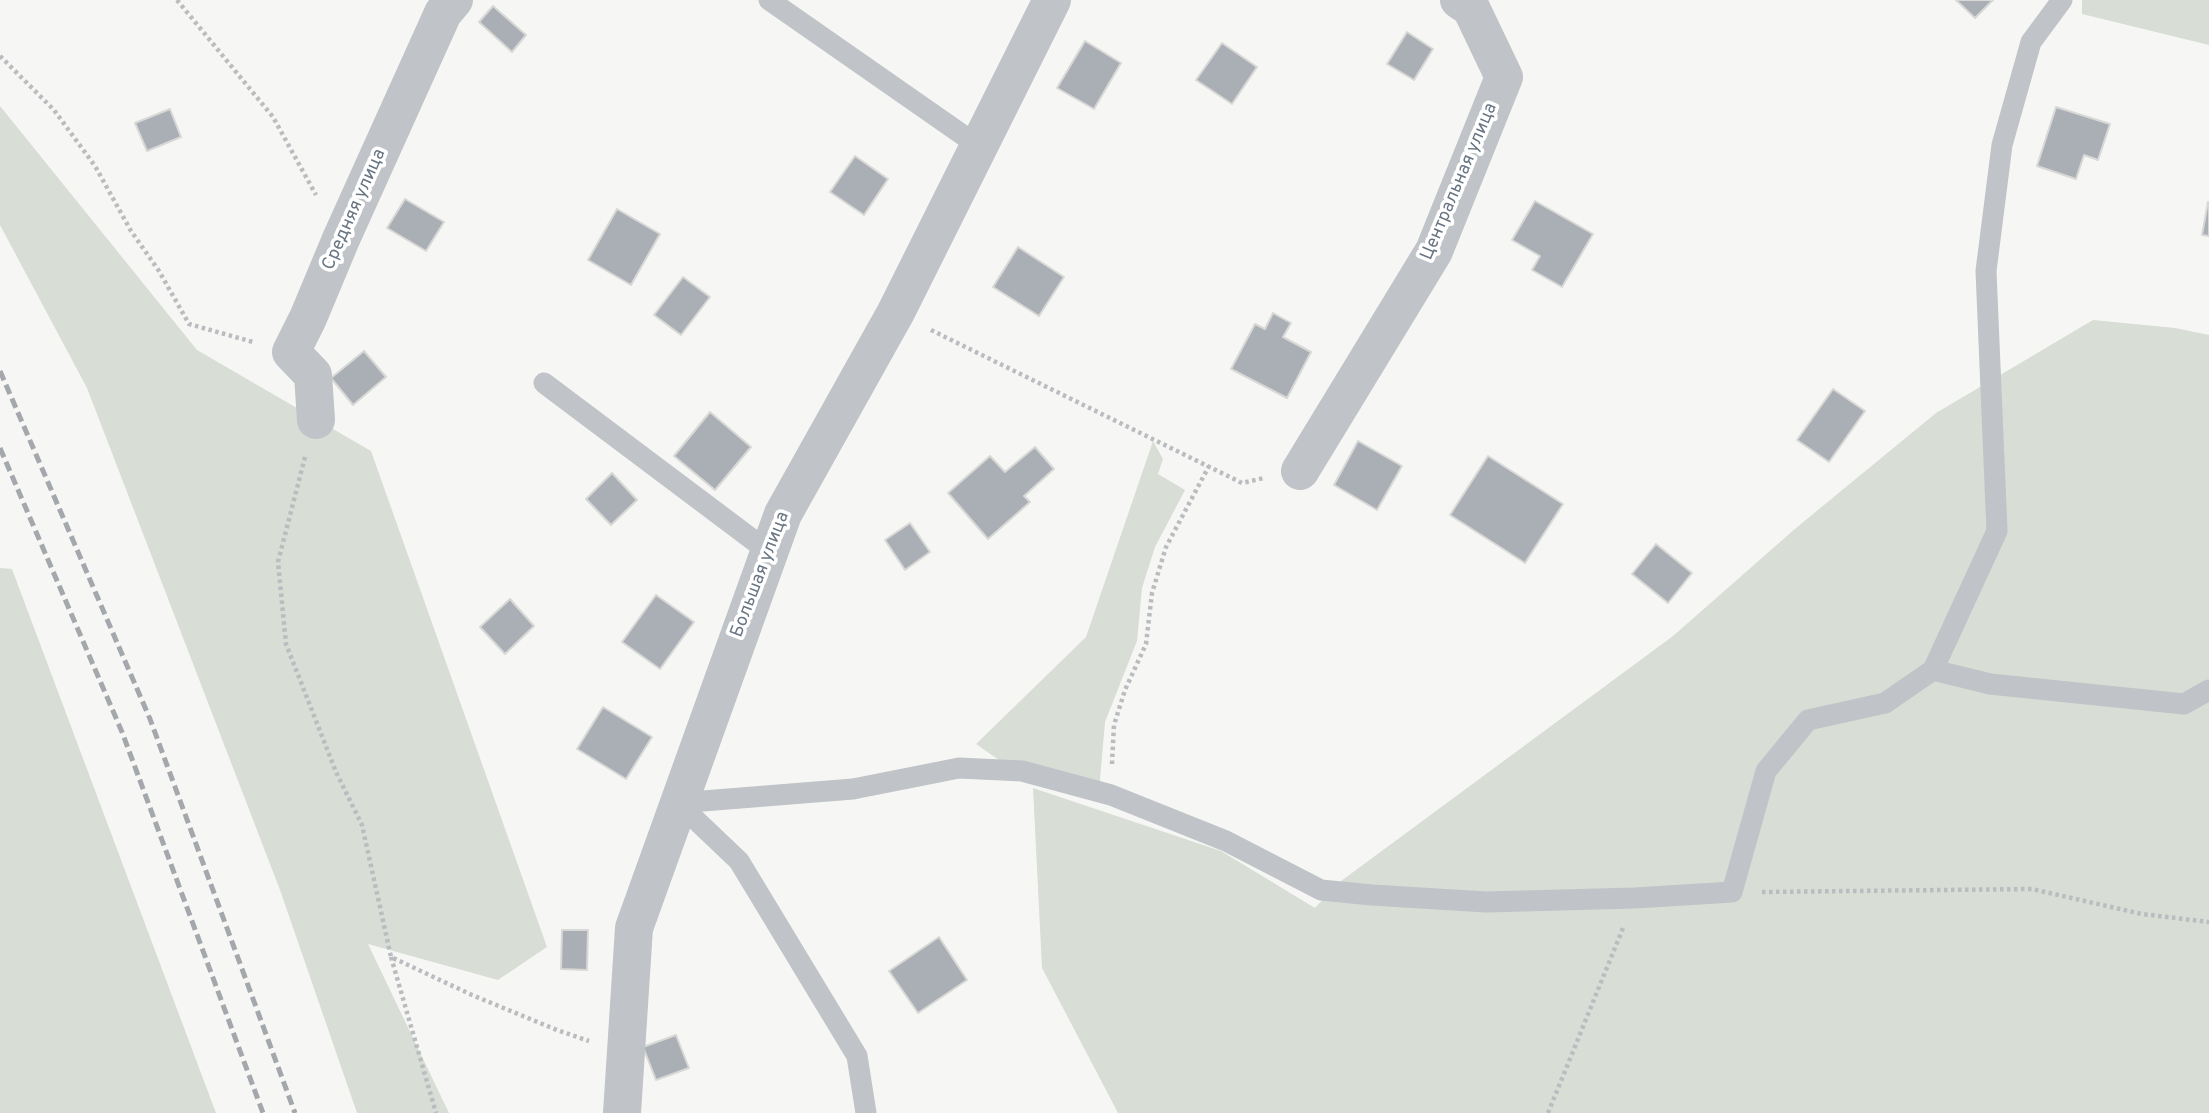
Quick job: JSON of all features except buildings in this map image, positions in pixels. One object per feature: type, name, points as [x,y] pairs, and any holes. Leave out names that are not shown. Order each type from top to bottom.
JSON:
[{"type":"street","name":"Средняя улица","points":[[291,352],[443,13],[454,0]]},
{"type":"street","name":"Большая улица","points":[[622,1113],[634,929],[783,514],[896,312],[1052,0]]},
{"type":"street","name":"Центральная улица","points":[[1300,471],[1434,251],[1504,77],[1471,8],[1459,0]]},
{"type":"street","points":[[291,352],[313,374],[316,420]]},
{"type":"lane","points":[[769,0],[980,147]]},
{"type":"lane","points":[[678,803],[853,789],[959,768],[1022,771],[1111,795],[1226,841],[1321,890],[1486,902],[1732,892],[1766,771],[1808,720],[1885,704],[1933,670],[1997,531],[1986,271],[2002,145],[2031,42],[2062,0]]},
{"type":"lane","points":[[544,383],[769,552]]},
{"type":"lane","points":[[1933,670],[1990,684],[2184,704],[2209,690]]},
{"type":"lane","points":[[678,803],[739,862],[857,1056],[866,1113]]},
{"type":"path","points":[[177,0],[274,117],[341,239]]},
{"type":"path","points":[[0,56],[54,110],[95,166],[131,231],[159,271],[189,324],[291,352]]},
{"type":"path","points":[[896,312],[1242,482],[1300,471]]},
{"type":"path","points":[[316,420],[278,562],[286,644],[336,772],[362,825],[391,957],[436,1113]]},
{"type":"path","points":[[1111,795],[1114,725],[1125,690],[1146,645],[1152,593],[1166,547],[1209,466]]},
{"type":"path","points":[[1732,892],[2032,889],[2142,914],[2209,922]]},
{"type":"path","points":[[1548,1113],[1635,898]]},
{"type":"path","points":[[391,957],[544,1026],[626,1053]]},
{"type":"shaded area","points":[[2082,0],[2209,0],[2209,45],[2082,14]]},
{"type":"shaded area","points":[[0,106],[197,350],[371,451],[547,947],[498,980],[368,944],[449,1113],[357,1113],[280,890],[87,388],[0,225]]},
{"type":"shaded area","points":[[2093,320],[2175,328],[2209,335],[2209,1113],[1118,1113],[1042,968],[1033,788],[1221,851],[1315,908],[1337,884],[1673,636],[1796,528],[1936,413]]},
{"type":"shaded area","points":[[1153,441],[1163,459],[1158,474],[1185,490],[1155,547],[1142,588],[1137,641],[1105,722],[1099,791],[999,760],[976,744],[1086,637]]},
{"type":"shaded area","points":[[0,568],[12,569],[216,1113],[0,1113]]},
{"type":"railway","points":[[0,371],[150,719],[295,1113]]},
{"type":"railway","points":[[0,448],[122,732],[263,1113]]}]
